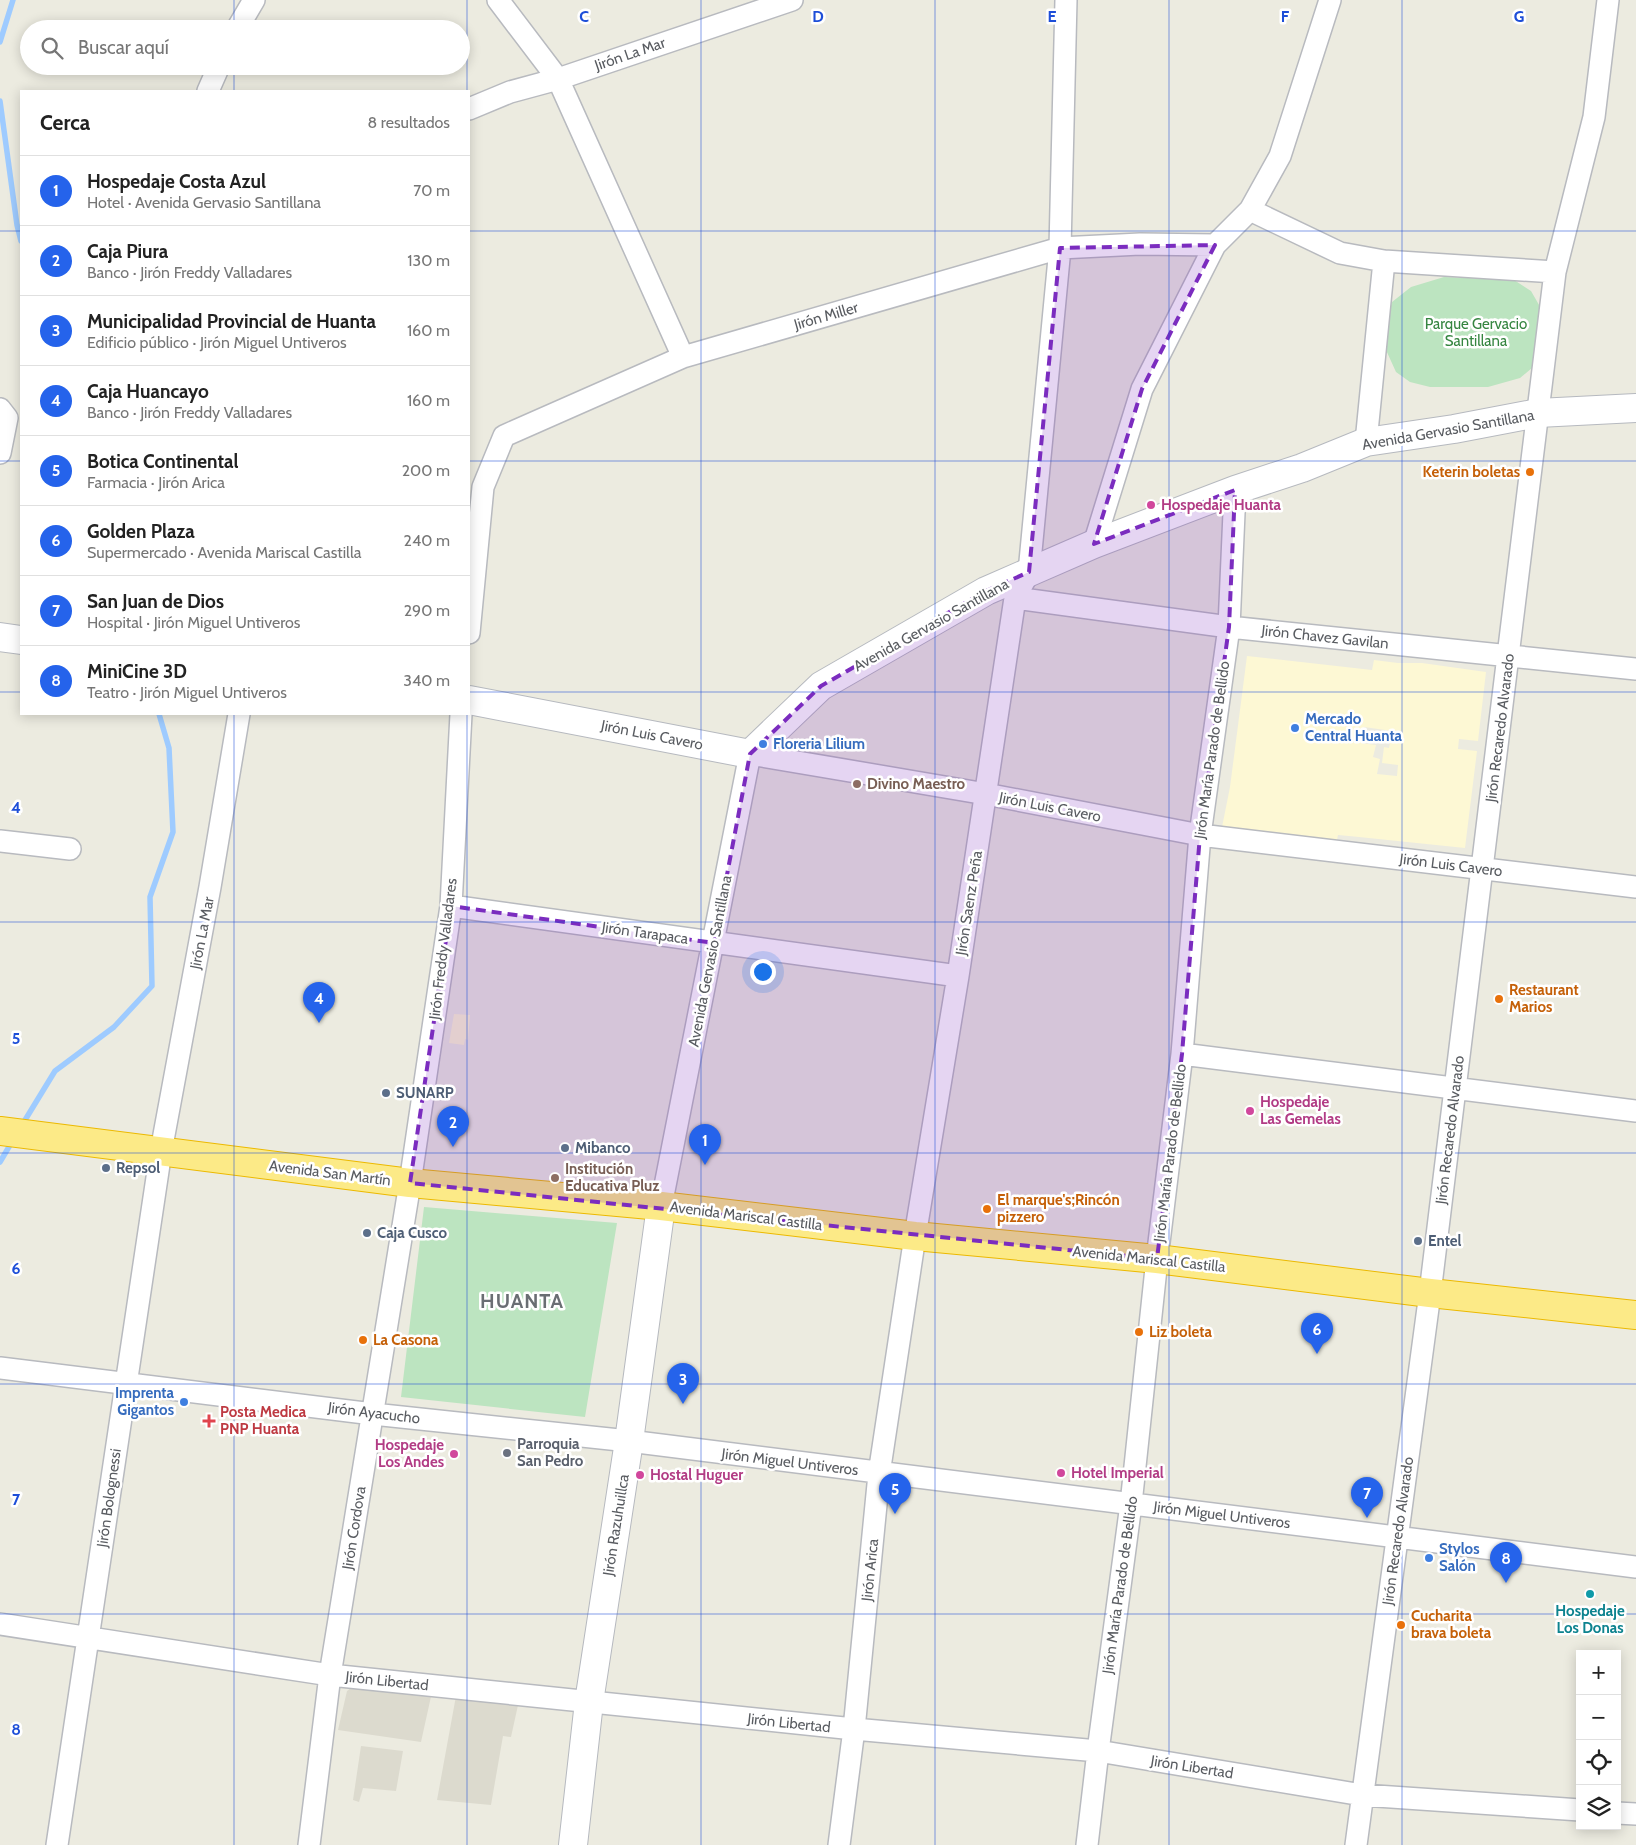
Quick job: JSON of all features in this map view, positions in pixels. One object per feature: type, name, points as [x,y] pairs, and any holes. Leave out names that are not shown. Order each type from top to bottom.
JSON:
[{"type":"highway","name":"Avenida San Martín","points":[[5,1131],[410,1183],[661,1206]]},
{"type":"highway","name":"Avenida Mariscal Castilla","points":[[661,1206],[915,1236],[1157,1259],[1430,1293],[1636,1315]]},
{"type":"street","points":[[242,20],[254,0]]},
{"type":"street","points":[[498,0],[558,79],[683,357]]},
{"type":"street","name":"Jirón La Mar","points":[[470,109],[510,92],[558,79],[792,0]]},
{"type":"street","points":[[1029,572],[1060,248],[1066,0]]},
{"type":"street","points":[[1094,544],[1142,389],[1215,245],[1250,210],[1280,156],[1330,0]]},
{"type":"street","name":"Jirón Recaredo Alvarado","points":[[1356,1845],[1430,1293],[1555,272],[1594,117],[1608,0]]},
{"type":"street","points":[[208,90],[215,75]]},
{"type":"street","points":[[1250,210],[1340,253],[1384,261],[1555,272]]},
{"type":"street","name":"Jirón Miller","points":[[470,623],[483,487],[504,436],[683,357],[1060,248],[1140,244],[1215,245]]},
{"type":"street","points":[[1366,442],[1384,261]]},
{"type":"street","points":[[1538,413],[1602,397],[1636,393]]},
{"type":"street","name":"Avenida Gervasio Santillana","points":[[661,1206],[750,754],[821,686],[986,591],[1094,544],[1235,490],[1302,468],[1366,442],[1454,430],[1538,413],[1636,408]]},
{"type":"street","points":[[0,453],[7,415]]},
{"type":"street","name":"Jirón María Parado de Bellido","points":[[1087,1845],[1131,1504],[1157,1259],[1182,1054],[1200,835],[1229,626],[1235,490]]},
{"type":"street","name":"Jirón Saenz Peña","points":[[915,1236],[958,976],[1015,598],[1029,572]]},
{"type":"street","name":"Jirón Chavez Gavilan","points":[[1015,598],[1229,626],[1636,669]]},
{"type":"street","points":[[0,637],[20,640]]},
{"type":"street","name":"Jirón Luis Cavero","points":[[470,700],[750,754],[986,794],[1200,835],[1636,888]]},
{"type":"street","name":"Jirón La Mar","points":[[161,1151],[208,897],[239,715]]},
{"type":"street","name":"Jirón Freddy Valladares","points":[[410,1183],[451,906],[461,715]]},
{"type":"street","points":[[0,842],[70,849]]},
{"type":"street","name":"Jirón Tarapaca","points":[[451,906],[958,976]]},
{"type":"street","points":[[1182,1054],[1636,1111]]},
{"type":"street","name":"Jirón Bolognessi","points":[[57,1845],[161,1151]]},
{"type":"street","name":"Jirón Cordova","points":[[309,1845],[330,1674],[410,1183]]},
{"type":"street","name":"Jirón Razuhuillca","points":[[574,1845],[589,1702],[629,1441],[661,1206]]},
{"type":"street","name":"Jirón Arica","points":[[839,1845],[854,1729],[880,1474],[915,1236]]},
{"type":"street","name":"Jirón Ayacucho","points":[[0,1368],[373,1414],[629,1441]]},
{"type":"street","name":"Jirón Miguel Untiveros","points":[[629,1441],[880,1474],[1636,1567]]},
{"type":"street","name":"Jirón Libertad","points":[[0,1624],[330,1674],[854,1729],[1098,1751],[1362,1795],[1576,1810]]},
{"type":"street","points":[[1621,1813],[1636,1814]]},
{"type":"highlighted area","points":[[1215,245],[1142,389],[1094,544],[1235,490],[1229,627],[1200,835],[1182,1054],[1157,1259],[410,1183],[451,906],[714,943],[750,754],[821,686],[986,591],[1029,572],[1060,248]]},
{"type":"shaded area","points":[[1247,656],[1372,670],[1374,660],[1422,663],[1486,672],[1478,741],[1459,739],[1458,749],[1477,751],[1465,848],[1338,835],[1337,840],[1222,827],[1230,787]],"holes":[[[1364,727],[1392,731],[1389,748],[1384,747],[1382,763],[1398,765],[1397,776],[1377,774],[1380,759],[1373,757],[1376,745],[1361,743]]]},
{"type":"shaded area","points":[[454,1014],[470,1015],[468,1040],[465,1039],[464,1045],[449,1043]]},
{"type":"shaded area","points":[[355,1685],[432,1692],[421,1742],[338,1730],[347,1691]]},
{"type":"shaded area","points":[[456,1696],[518,1705],[511,1737],[503,1736],[491,1805],[437,1800]]},
{"type":"shaded area","points":[[361,1746],[403,1751],[396,1791],[363,1788],[359,1802],[353,1800]]},
{"type":"green space","name":"Parque Gervacio Santillana","points":[[1444,277],[1514,280],[1531,291],[1546,317],[1544,350],[1532,368],[1520,378],[1488,387],[1430,387],[1410,382],[1396,372],[1386,350],[1385,341],[1386,322],[1392,302],[1411,287]]},
{"type":"green space","points":[[424,1207],[617,1223],[585,1417],[401,1397]]},
{"type":"waterway","points":[[0,42],[13,0]]},
{"type":"waterway","points":[[0,101],[20,237]]},
{"type":"waterway","points":[[22,1125],[55,1071],[114,1027],[152,986],[150,897],[173,832],[169,748],[159,715]]},
{"type":"waterway","points":[[0,1162],[13,1140]]},
{"type":"place","name":"Keterin boletas","points":[[1530,472]]},
{"type":"place","name":"Hospedaje Huanta","points":[[1151,505]]},
{"type":"place","name":"Mercado Central Huanta","points":[[1295,728]]},
{"type":"place","name":"Floreria Lilium","points":[[763,744]]},
{"type":"place","name":"Divino Maestro","points":[[857,784]]},
{"type":"place","name":"Restaurant Marios","points":[[1499,999]]},
{"type":"place","name":"Caja Huancayo","points":[[319,1023]]},
{"type":"place","name":"SUNARP","points":[[386,1093]]},
{"type":"place","name":"Hospedaje Las Gemelas","points":[[1250,1111]]},
{"type":"place","name":"Caja Piura","points":[[453,1147]]},
{"type":"place","name":"Mibanco","points":[[565,1148]]},
{"type":"place","name":"Hospedaje Costa Azul","points":[[705,1165]]},
{"type":"place","name":"Repsol","points":[[106,1168]]},
{"type":"place","name":"Institución Educativa Pluz","points":[[555,1178]]},
{"type":"place","name":"El marque's;Rincón pizzero","points":[[987,1209]]},
{"type":"place","name":"Caja Cusco","points":[[367,1233]]},
{"type":"place","name":"Entel","points":[[1418,1241]]},
{"type":"place","name":"Liz boleta","points":[[1139,1332]]},
{"type":"place","name":"La Casona","points":[[363,1340]]},
{"type":"place","name":"Golden Plaza","points":[[1317,1354]]},
{"type":"place","name":"Imprenta Gigantos","points":[[184,1402]]},
{"type":"place","name":"Municipalidad Provincial de Huanta","points":[[683,1404]]},
{"type":"place","name":"Posta Medica PNP Huanta","points":[[209,1421]]},
{"type":"place","name":"Parroquia San Pedro","points":[[507,1453]]},
{"type":"place","name":"Hospedaje Los Andes","points":[[454,1454]]},
{"type":"place","name":"Hotel Imperial","points":[[1061,1473]]},
{"type":"place","name":"Hostal Huguer","points":[[640,1475]]},
{"type":"place","name":"Botica Continental","points":[[895,1514]]},
{"type":"place","name":"San Juan de Dios","points":[[1367,1518]]},
{"type":"place","name":"Stylos Salón","points":[[1429,1558]]},
{"type":"place","name":"MiniCine 3D","points":[[1506,1583]]},
{"type":"place","name":"Hospedaje Los Donas","points":[[1590,1594]]},
{"type":"place","name":"Cucharita brava boleta","points":[[1401,1625]]},
{"type":"district","name":"HUANTA","points":[[522,1301]]}]
